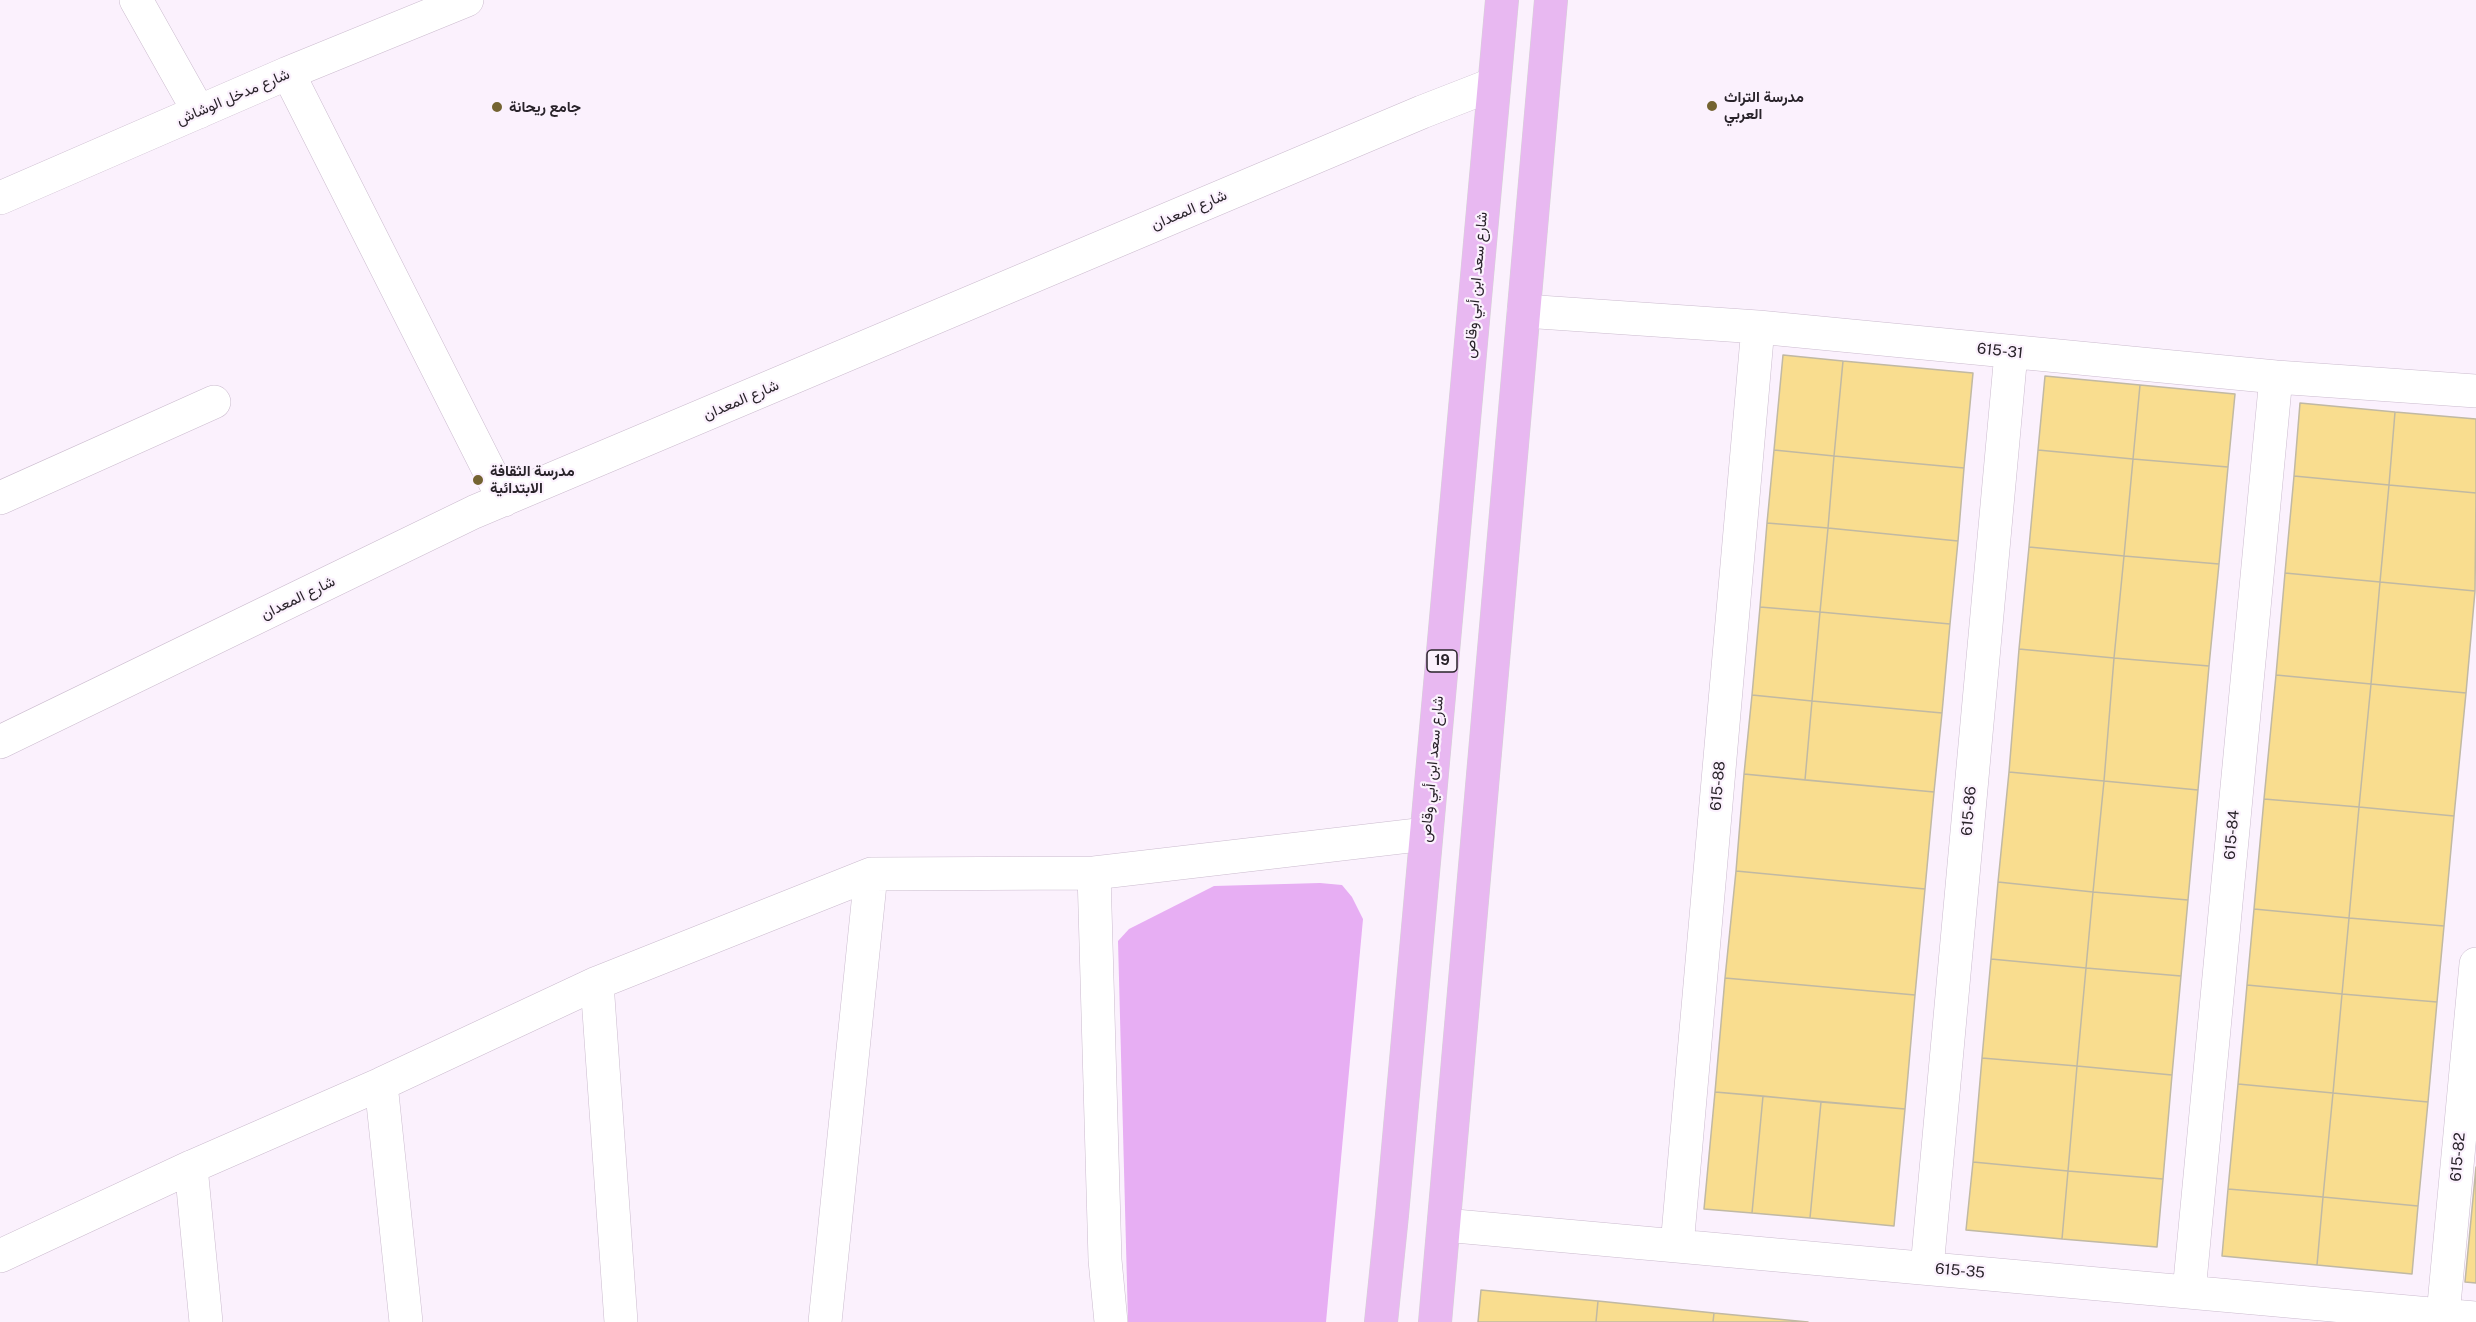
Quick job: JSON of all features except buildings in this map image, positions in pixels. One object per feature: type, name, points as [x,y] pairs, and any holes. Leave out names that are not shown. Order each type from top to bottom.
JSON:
[{"type":"main road","name":"شارع سعد ابن أبي وقاص","points":[[1381,1322],[1502,0]]},
{"type":"main road","points":[[1435,1322],[1551,0]]},
{"type":"street","points":[[136,0],[199,112]]},
{"type":"street","name":"شارع مدخل الوشاش","points":[[0,198],[288,73],[467,0]]},
{"type":"street","points":[[288,73],[504,500]]},
{"type":"street","name":"شارع المعدان","points":[[0,742],[474,512],[1422,112],[1494,84]]},
{"type":"street","name":"615-31","points":[[1524,311],[1758,327],[2276,377],[2476,391]]},
{"type":"street","name":"615-88","points":[[1677,1246],[1758,327]]},
{"type":"street","name":"615-86","points":[[1927,1268],[2012,353]]},
{"type":"street","name":"615-84","points":[[2189,1292],[2276,377]]},
{"type":"street","points":[[0,498],[214,402]]},
{"type":"street","points":[[0,1256],[191,1167],[381,1084],[597,983],[871,874],[1094,873],[1426,834]]},
{"type":"street","points":[[1094,873],[1105,1260],[1110,1322]]},
{"type":"street","points":[[825,1322],[871,874]]},
{"type":"street","name":"615-82","points":[[2443,1315],[2476,964]]},
{"type":"street","points":[[597,983],[621,1322]]},
{"type":"street","points":[[381,1084],[406,1322]]},
{"type":"street","points":[[191,1167],[206,1322]]},
{"type":"street","name":"615-35","points":[[1444,1225],[2476,1318]]},
{"type":"shaded area","points":[[1320,883],[1342,885],[1352,897],[1363,919],[1326,1322],[1128,1322],[1118,941],[1129,929],[1214,886]]},
{"type":"place","name":"مدرسة التراث العربي","points":[[1712,106]]},
{"type":"place","name":"جامع ريحانة","points":[[497,107]]},
{"type":"place","name":"مدرسة الثقافة الابتدائية","points":[[478,480]]}]
